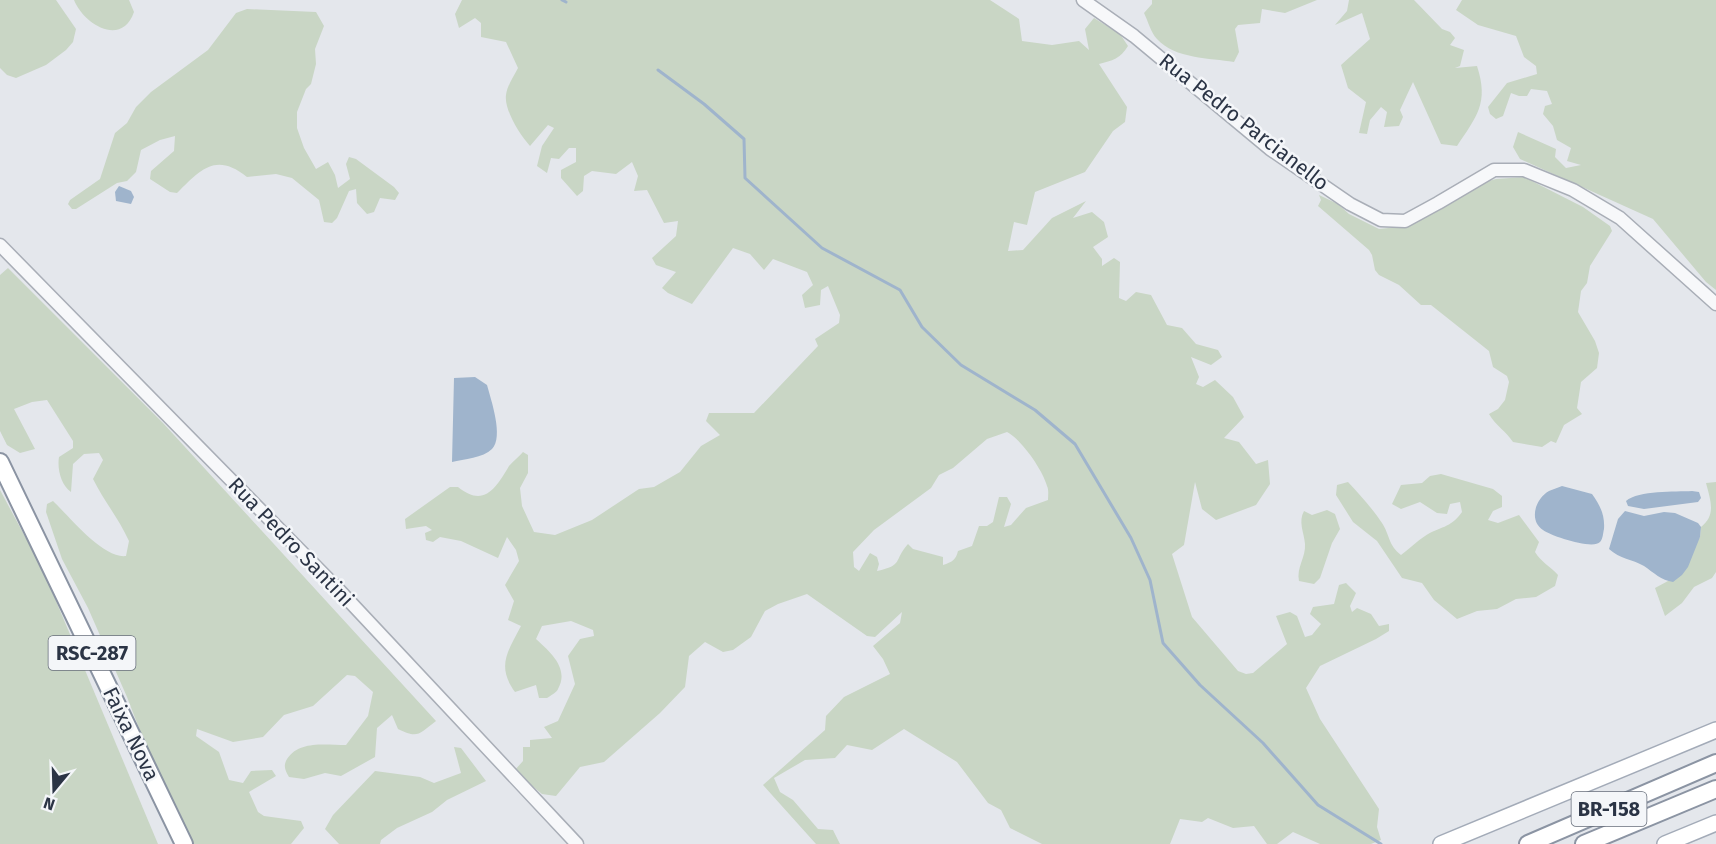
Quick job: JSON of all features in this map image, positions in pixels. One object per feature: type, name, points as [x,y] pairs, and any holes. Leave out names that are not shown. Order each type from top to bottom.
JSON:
[{"type":"highway","name":"Faixa Nova","points":[[0,462],[184,844]]},
{"type":"highway","name":"BR-158","points":[[1528,844],[1716,761]]},
{"type":"highway","name":"BR-158","points":[[1584,844],[1716,789]]},
{"type":"main road","name":"BR-158","points":[[1441,844],[1716,730]]},
{"type":"main road","name":"BR-158","points":[[1665,844],[1716,823]]},
{"type":"street","name":"Rua Pedro Parcianello","points":[[1083,0],[1134,36],[1270,149],[1350,204],[1381,220],[1405,221],[1494,170],[1524,170],[1573,189],[1620,218],[1716,304]]},
{"type":"street","name":"Rua Pedro Santini","points":[[0,245],[338,589],[577,844]]},
{"type":"green space","points":[[0,0],[56,0],[76,29],[73,42],[46,65],[16,78],[7,75],[0,68]]},
{"type":"green space","points":[[74,0],[129,0],[134,12],[128,23],[112,30],[94,24],[79,9]]},
{"type":"green space","points":[[462,0],[990,0],[1019,19],[1022,41],[1052,45],[1079,41],[1089,50],[1085,29],[1094,18],[1120,34],[1128,46],[1116,58],[1099,64],[1127,107],[1125,122],[1113,131],[1085,172],[1035,192],[1027,225],[1014,222],[1008,251],[1023,250],[1052,218],[1086,201],[1073,218],[1092,212],[1104,222],[1108,237],[1093,247],[1102,259],[1102,266],[1114,258],[1120,262],[1119,298],[1126,301],[1136,292],[1151,295],[1167,325],[1182,328],[1196,344],[1218,350],[1222,357],[1211,365],[1191,357],[1199,377],[1196,384],[1203,387],[1215,380],[1233,397],[1244,417],[1224,438],[1239,442],[1256,464],[1268,460],[1270,484],[1256,505],[1216,520],[1202,509],[1195,482],[1184,545],[1172,554],[1192,617],[1238,671],[1246,674],[1253,673],[1287,644],[1276,616],[1290,612],[1297,616],[1305,637],[1312,635],[1321,624],[1310,614],[1313,607],[1334,604],[1339,585],[1346,583],[1356,593],[1350,606],[1352,612],[1357,608],[1371,614],[1379,626],[1389,624],[1389,631],[1376,639],[1320,666],[1306,688],[1320,719],[1379,809],[1377,827],[1381,840],[1371,844],[1320,844],[1293,832],[1277,844],[1267,844],[1254,826],[1233,828],[1208,818],[1202,822],[1180,819],[1170,844],[1042,844],[1010,828],[1001,810],[988,803],[957,762],[904,729],[872,750],[847,745],[835,758],[805,760],[774,778],[780,792],[793,800],[818,829],[833,830],[840,844],[816,844],[763,785],[825,730],[826,716],[844,697],[890,674],[883,659],[873,646],[900,623],[902,612],[875,637],[867,636],[807,594],[765,611],[751,637],[733,650],[723,652],[705,642],[689,656],[685,687],[660,713],[604,762],[580,767],[556,796],[542,794],[514,771],[523,761],[523,747],[530,747],[530,740],[552,738],[544,727],[558,721],[575,684],[568,656],[580,639],[594,636],[593,630],[571,621],[542,626],[536,639],[560,667],[561,681],[558,689],[547,698],[539,698],[536,685],[515,692],[509,683],[505,666],[508,651],[521,626],[508,620],[514,601],[505,585],[519,561],[516,550],[507,537],[498,558],[461,541],[440,537],[433,542],[426,540],[425,533],[432,530],[426,526],[406,529],[405,519],[450,487],[458,487],[475,496],[488,493],[523,452],[528,455],[528,473],[520,488],[522,506],[534,532],[555,535],[592,520],[639,489],[654,487],[680,472],[701,446],[720,435],[706,421],[709,413],[754,413],[818,346],[815,339],[839,323],[840,315],[828,286],[821,290],[820,305],[805,308],[802,295],[813,285],[807,272],[773,259],[764,270],[750,254],[733,248],[692,304],[668,293],[662,288],[676,272],[656,265],[652,258],[676,236],[678,221],[664,223],[647,190],[634,191],[638,176],[632,162],[616,174],[592,171],[584,176],[583,191],[577,196],[561,178],[561,170],[576,162],[576,148],[569,148],[559,159],[551,158],[547,173],[537,166],[542,146],[554,128],[548,125],[530,146],[517,129],[506,101],[509,85],[518,68],[506,42],[481,37],[481,23],[475,18],[459,28],[455,14]],"holes":[[[1007,432],[1031,456],[1045,479],[1048,500],[1026,508],[1011,525],[1004,527],[1011,504],[1007,497],[999,497],[993,522],[987,526],[979,526],[972,546],[958,551],[956,557],[949,563],[943,565],[943,557],[913,549],[908,544],[897,562],[891,567],[877,571],[879,564],[877,557],[870,553],[859,571],[854,567],[853,552],[874,530],[931,488],[939,475],[953,468],[987,439]]]},
{"type":"green space","points":[[1152,0],[1317,0],[1285,13],[1262,9],[1260,23],[1238,25],[1235,29],[1239,52],[1234,62],[1193,57],[1164,46],[1153,34],[1144,13],[1152,4]]},
{"type":"green space","points":[[1349,0],[1414,0],[1442,29],[1450,32],[1455,38],[1450,45],[1464,50],[1460,66],[1455,68],[1477,66],[1482,90],[1479,109],[1457,146],[1441,144],[1413,82],[1400,110],[1403,117],[1399,126],[1384,127],[1387,112],[1381,107],[1370,120],[1367,134],[1359,133],[1366,102],[1348,88],[1341,65],[1370,39],[1362,13],[1335,25],[1347,11]]},
{"type":"green space","points":[[1462,0],[1716,0],[1716,290],[1706,282],[1653,219],[1520,159],[1513,147],[1518,132],[1556,149],[1555,157],[1566,168],[1581,165],[1567,161],[1571,148],[1557,140],[1553,126],[1543,114],[1545,106],[1552,104],[1547,91],[1531,89],[1527,96],[1511,93],[1503,116],[1496,119],[1490,114],[1488,107],[1507,83],[1537,74],[1536,66],[1524,57],[1516,36],[1478,25],[1456,10]]},
{"type":"green space","points":[[247,9],[316,12],[324,26],[315,49],[316,64],[311,84],[306,89],[297,112],[297,128],[304,148],[316,169],[328,162],[335,175],[338,188],[350,179],[346,164],[349,157],[356,159],[394,187],[399,193],[395,200],[380,198],[374,212],[367,214],[357,203],[356,189],[349,191],[337,218],[332,223],[324,222],[319,200],[292,178],[276,174],[247,177],[236,170],[218,165],[202,171],[177,193],[170,192],[150,179],[151,171],[174,151],[175,136],[160,140],[141,150],[136,172],[127,181],[117,183],[76,209],[72,209],[68,204],[70,200],[100,179],[115,133],[127,123],[136,107],[151,92],[208,50],[236,13]]},
{"type":"green space","points":[[1524,177],[1583,207],[1610,226],[1612,231],[1590,266],[1587,283],[1581,291],[1578,312],[1595,341],[1599,353],[1597,368],[1581,382],[1577,408],[1582,414],[1564,425],[1556,443],[1551,441],[1542,447],[1513,442],[1489,414],[1498,409],[1505,400],[1509,382],[1507,376],[1493,367],[1489,351],[1431,305],[1421,305],[1399,285],[1379,275],[1375,270],[1369,250],[1318,206],[1321,200],[1319,195],[1379,229],[1407,226],[1434,213],[1478,184],[1496,179]]},
{"type":"green space","points":[[8,268],[163,423],[436,721],[418,734],[410,734],[398,729],[392,715],[377,728],[375,757],[341,776],[325,773],[304,779],[289,777],[286,772],[285,764],[292,753],[306,746],[346,745],[368,716],[373,692],[355,676],[347,675],[313,706],[284,715],[263,737],[233,742],[197,729],[196,736],[219,752],[229,780],[243,783],[251,771],[272,770],[276,776],[249,792],[258,812],[264,816],[301,821],[304,828],[291,844],[193,844],[179,811],[149,754],[88,608],[62,559],[46,512],[47,504],[53,501],[97,544],[107,551],[126,556],[129,541],[93,479],[103,460],[99,453],[84,454],[73,464],[71,492],[68,489],[60,476],[59,457],[73,448],[73,441],[47,400],[32,402],[14,409],[35,449],[20,453],[7,445],[0,431],[0,275]]},
{"type":"green space","points":[[1441,474],[1493,489],[1502,496],[1502,507],[1493,511],[1488,520],[1498,523],[1519,515],[1539,542],[1535,552],[1558,575],[1555,586],[1536,597],[1516,599],[1497,609],[1477,611],[1457,619],[1434,600],[1422,583],[1402,578],[1377,541],[1353,522],[1336,495],[1337,485],[1348,482],[1378,517],[1385,527],[1391,544],[1401,555],[1425,536],[1453,522],[1462,512],[1460,502],[1450,504],[1447,514],[1437,513],[1420,502],[1401,509],[1392,504],[1401,485],[1422,483],[1430,476]]},
{"type":"green space","points":[[1716,482],[1716,572],[1712,578],[1694,587],[1682,603],[1665,616],[1655,588],[1668,581],[1673,581],[1700,537],[1701,527],[1709,518],[1711,508],[1706,483]]},
{"type":"green space","points":[[0,490],[43,570],[158,844],[0,844]]},
{"type":"green space","points":[[1327,510],[1335,514],[1340,529],[1332,543],[1320,578],[1314,584],[1299,581],[1298,576],[1305,549],[1302,515],[1304,511],[1312,515]]},
{"type":"green space","points":[[454,747],[461,748],[486,781],[447,800],[432,812],[397,828],[381,840],[380,844],[339,844],[325,829],[333,815],[375,771],[420,777],[434,783],[461,773]]},
{"type":"water","points":[[119,186],[131,191],[134,197],[131,204],[116,201],[115,192]]},
{"type":"water","points":[[475,377],[487,385],[496,418],[497,436],[492,449],[488,452],[452,462],[454,378]]},
{"type":"water","points":[[1562,486],[1592,494],[1595,498],[1604,519],[1600,542],[1589,544],[1563,539],[1547,533],[1538,526],[1535,515],[1540,499],[1549,491]]},
{"type":"water","points":[[1699,492],[1701,498],[1698,502],[1644,509],[1628,506],[1626,501],[1648,493]]},
{"type":"water","points":[[1625,511],[1644,516],[1664,512],[1675,513],[1698,523],[1701,527],[1700,537],[1688,567],[1673,582],[1661,578],[1644,566],[1617,555],[1609,549],[1618,519]]},
{"type":"waterway","points":[[562,0],[566,2]]},
{"type":"waterway","points":[[658,70],[704,104],[744,139],[745,178],[822,248],[900,290],[922,327],[961,365],[1035,410],[1075,444],[1131,538],[1150,580],[1163,643],[1200,685],[1263,743],[1318,805],[1381,844]]}]
